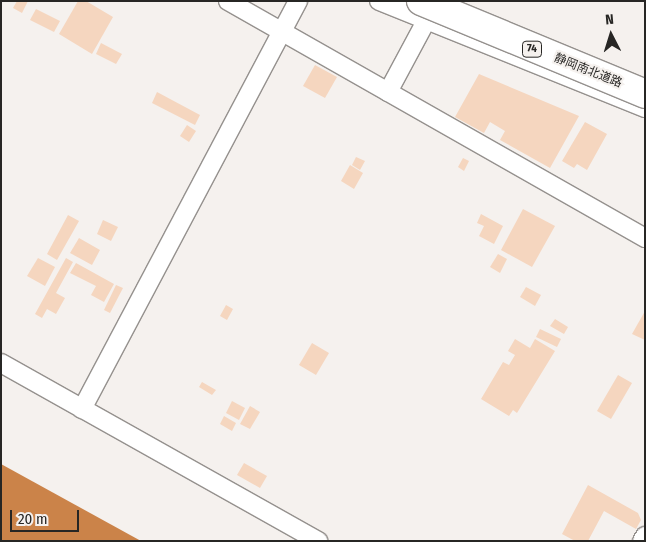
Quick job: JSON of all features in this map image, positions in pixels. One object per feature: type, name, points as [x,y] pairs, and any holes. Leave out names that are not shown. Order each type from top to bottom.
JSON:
[{"type":"highway","name":"静岡南北道路","points":[[423,11],[645,94]]},
{"type":"street","points":[[228,1],[645,238]]},
{"type":"street","points":[[82,409],[298,1]]},
{"type":"street","points":[[379,1],[423,11],[645,108]]},
{"type":"street","points":[[388,92],[423,11],[437,1]]},
{"type":"street","points":[[1,363],[318,541]]},
{"type":"street","points":[[642,541],[645,536]]},
{"type":"shaded area","points":[[1,464],[141,541],[1,541]]},
{"type":"building","points":[[17,1],[28,1],[22,13],[13,8]]},
{"type":"building","points":[[78,1],[86,1],[113,17],[92,54],[59,34]]},
{"type":"building","points":[[36,9],[60,21],[54,32],[30,20]]},
{"type":"building","points":[[101,43],[122,54],[116,64],[96,54]]},
{"type":"building","points":[[315,65],[337,77],[325,98],[303,86]]},
{"type":"building","points":[[479,74],[579,116],[550,168],[500,140],[505,131],[490,122],[484,133],[455,117]]},
{"type":"building","points":[[157,92],[200,115],[195,125],[152,103]]},
{"type":"building","points":[[585,122],[607,134],[587,170],[577,164],[574,168],[562,161]]},
{"type":"building","points":[[187,125],[196,131],[189,142],[180,136]]},
{"type":"building","points":[[356,157],[365,161],[360,170],[352,165]]},
{"type":"building","points":[[463,158],[469,161],[464,171],[458,167]]},
{"type":"building","points":[[350,165],[363,173],[354,189],[341,181]]},
{"type":"building","points":[[523,209],[555,226],[532,267],[501,250]]},
{"type":"building","points":[[481,214],[503,226],[494,244],[479,236],[484,226],[477,223]]},
{"type":"building","points":[[68,215],[79,221],[57,260],[47,254]]},
{"type":"building","points":[[103,220],[118,227],[111,241],[97,234]]},
{"type":"building","points":[[79,238],[100,250],[92,265],[70,253]]},
{"type":"building","points":[[498,254],[507,259],[500,273],[490,267]]},
{"type":"building","points":[[38,258],[55,267],[45,286],[27,276]]},
{"type":"building","points":[[66,258],[73,262],[56,293],[65,298],[56,314],[47,309],[42,318],[35,314]]},
{"type":"building","points":[[76,263],[114,284],[104,302],[91,295],[96,286],[70,273]]},
{"type":"building","points":[[116,285],[123,288],[110,313],[104,310]]},
{"type":"building","points":[[526,287],[541,295],[535,306],[520,297]]},
{"type":"building","points":[[226,305],[233,309],[227,320],[220,316]]},
{"type":"building","points":[[645,311],[645,340],[632,334]]},
{"type":"building","points":[[555,319],[568,327],[564,334],[550,326]]},
{"type":"building","points":[[540,329],[561,339],[557,347],[536,337]]},
{"type":"building","points":[[515,339],[530,348],[535,339],[555,351],[517,413],[513,410],[509,416],[481,399],[503,362],[509,365],[515,355],[508,351]]},
{"type":"building","points":[[312,343],[329,353],[316,375],[299,365]]},
{"type":"building","points":[[618,375],[632,383],[611,419],[597,411]]},
{"type":"building","points":[[202,382],[216,390],[212,395],[199,387]]},
{"type":"building","points":[[232,401],[245,408],[239,420],[226,413]]},
{"type":"building","points":[[250,406],[260,412],[250,429],[240,424]]},
{"type":"building","points":[[224,416],[236,423],[232,431],[220,424]]},
{"type":"building","points":[[244,463],[267,476],[260,488],[237,475]]},
{"type":"building","points":[[588,485],[638,513],[641,520],[636,529],[604,511],[588,541],[575,541],[562,534]]}]
